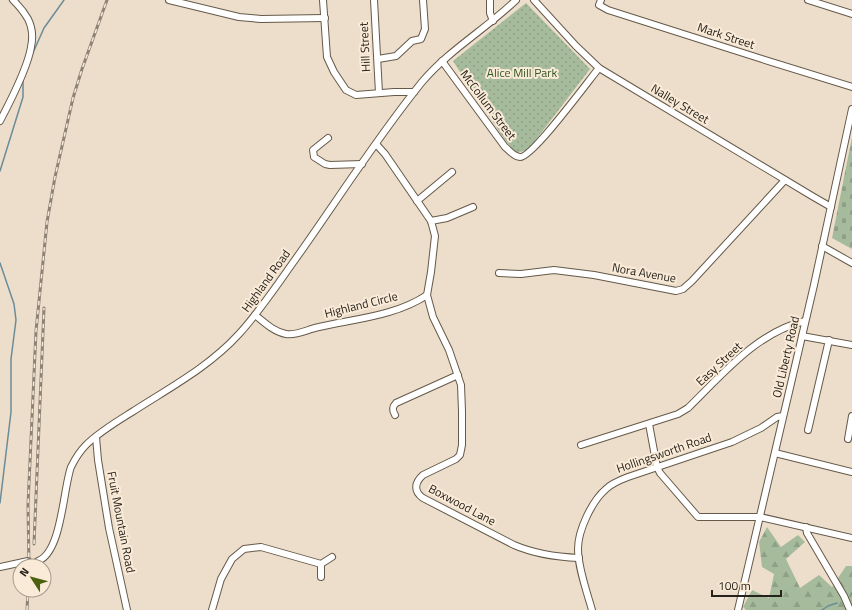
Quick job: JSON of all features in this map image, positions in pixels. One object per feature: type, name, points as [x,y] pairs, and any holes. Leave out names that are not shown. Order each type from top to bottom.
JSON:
[{"type":"street","points":[[0,121],[21,76],[31,48],[32,36],[29,20],[22,9],[13,0]]},
{"type":"street","points":[[169,0],[239,17],[261,19],[325,18]]},
{"type":"street","points":[[323,0],[327,57],[334,72],[346,90],[356,95],[414,92]]},
{"type":"street","name":"Hill Street","points":[[374,0],[379,93]]},
{"type":"street","points":[[378,59],[396,56],[412,41],[421,39],[426,29],[423,0]]},
{"type":"street","points":[[490,0],[490,13],[493,20]]},
{"type":"street","name":"Highland Road","points":[[43,558],[47,556],[52,547],[60,520],[71,468],[76,457],[86,445],[114,423],[207,364],[226,348],[255,315],[270,295],[414,92],[442,61],[516,0]]},
{"type":"street","name":"Nalley Street","points":[[534,0],[576,46],[599,68],[831,207]]},
{"type":"street","name":"Mark Street","points":[[601,0],[599,5],[608,10],[852,87]]},
{"type":"street","points":[[808,0],[852,14]]},
{"type":"street","name":"McCollum Street","points":[[442,61],[505,147],[515,156],[520,158],[525,156],[539,143],[599,68]]},
{"type":"street","name":"Old Liberty Road","points":[[738,610],[802,336],[852,109]]},
{"type":"street","points":[[328,138],[313,150],[314,157],[325,164],[330,165],[362,164]]},
{"type":"street","points":[[376,144],[385,154],[431,221],[435,236],[427,295]]},
{"type":"street","points":[[417,201],[452,172]]},
{"type":"street","name":"Nora Avenue","points":[[499,273],[521,274],[554,270],[594,275],[676,291],[683,289],[700,274],[785,180]]},
{"type":"street","points":[[431,221],[447,218],[474,207]]},
{"type":"street","points":[[822,246],[852,263]]},
{"type":"street","name":"Highland Circle","points":[[255,315],[278,332],[294,334],[392,310],[411,304],[427,295]]},
{"type":"street","name":"Boxwood Lane","points":[[427,295],[433,317],[449,350],[461,385],[462,444],[460,455],[456,459],[423,475],[416,483],[417,492],[423,498],[514,546],[530,552],[560,558],[579,558]]},
{"type":"street","name":"Easy Street","points":[[581,445],[678,414],[688,408],[740,357],[775,333],[796,323],[805,321]]},
{"type":"street","points":[[802,336],[852,345]]},
{"type":"street","points":[[808,430],[829,340]]},
{"type":"street","points":[[395,415],[393,406],[396,403],[458,375]]},
{"type":"street","name":"Hollingsworth Road","points":[[592,610],[579,558],[579,539],[585,519],[605,489],[628,477],[732,442],[761,428],[778,417],[783,416]]},
{"type":"street","points":[[848,438],[852,416]]},
{"type":"street","points":[[649,424],[657,467],[660,474],[698,517],[760,517],[852,538]]},
{"type":"street","name":"Fruit Mountain Road","points":[[96,437],[98,460],[109,528],[127,610]]},
{"type":"street","points":[[774,453],[852,472]]},
{"type":"street","points":[[806,528],[807,533],[844,596],[850,610]]},
{"type":"street","points":[[212,610],[221,579],[232,558],[244,549],[261,547],[321,564],[332,557]]},
{"type":"street","points":[[0,567],[12,564]]},
{"type":"street","points":[[321,564],[321,577]]},
{"type":"green space","name":"Alice Mill Park","points":[[526,3],[590,69],[528,150],[516,153],[505,140],[453,61]]},
{"type":"green space","points":[[852,137],[852,249],[832,238]]},
{"type":"green space","points":[[767,527],[781,547],[798,535],[805,542],[786,559],[800,588],[819,575],[832,587],[846,566],[852,566],[852,610],[746,610],[743,607],[752,590],[769,598],[774,574],[762,567],[759,542]]},
{"type":"waterway","points":[[32,55],[44,28],[64,0]]},
{"type":"waterway","points":[[0,171],[23,97],[23,79]]},
{"type":"waterway","points":[[0,263],[14,304],[16,320],[11,359],[11,412],[0,503]]},
{"type":"waterway","points":[[822,610],[837,603]]},
{"type":"railway","points":[[29,558],[28,505],[36,331],[47,222],[55,177],[73,98],[107,0]]},
{"type":"railway","points":[[34,544],[44,308]]},
{"type":"railway","points":[[27,610],[28,598]]}]
